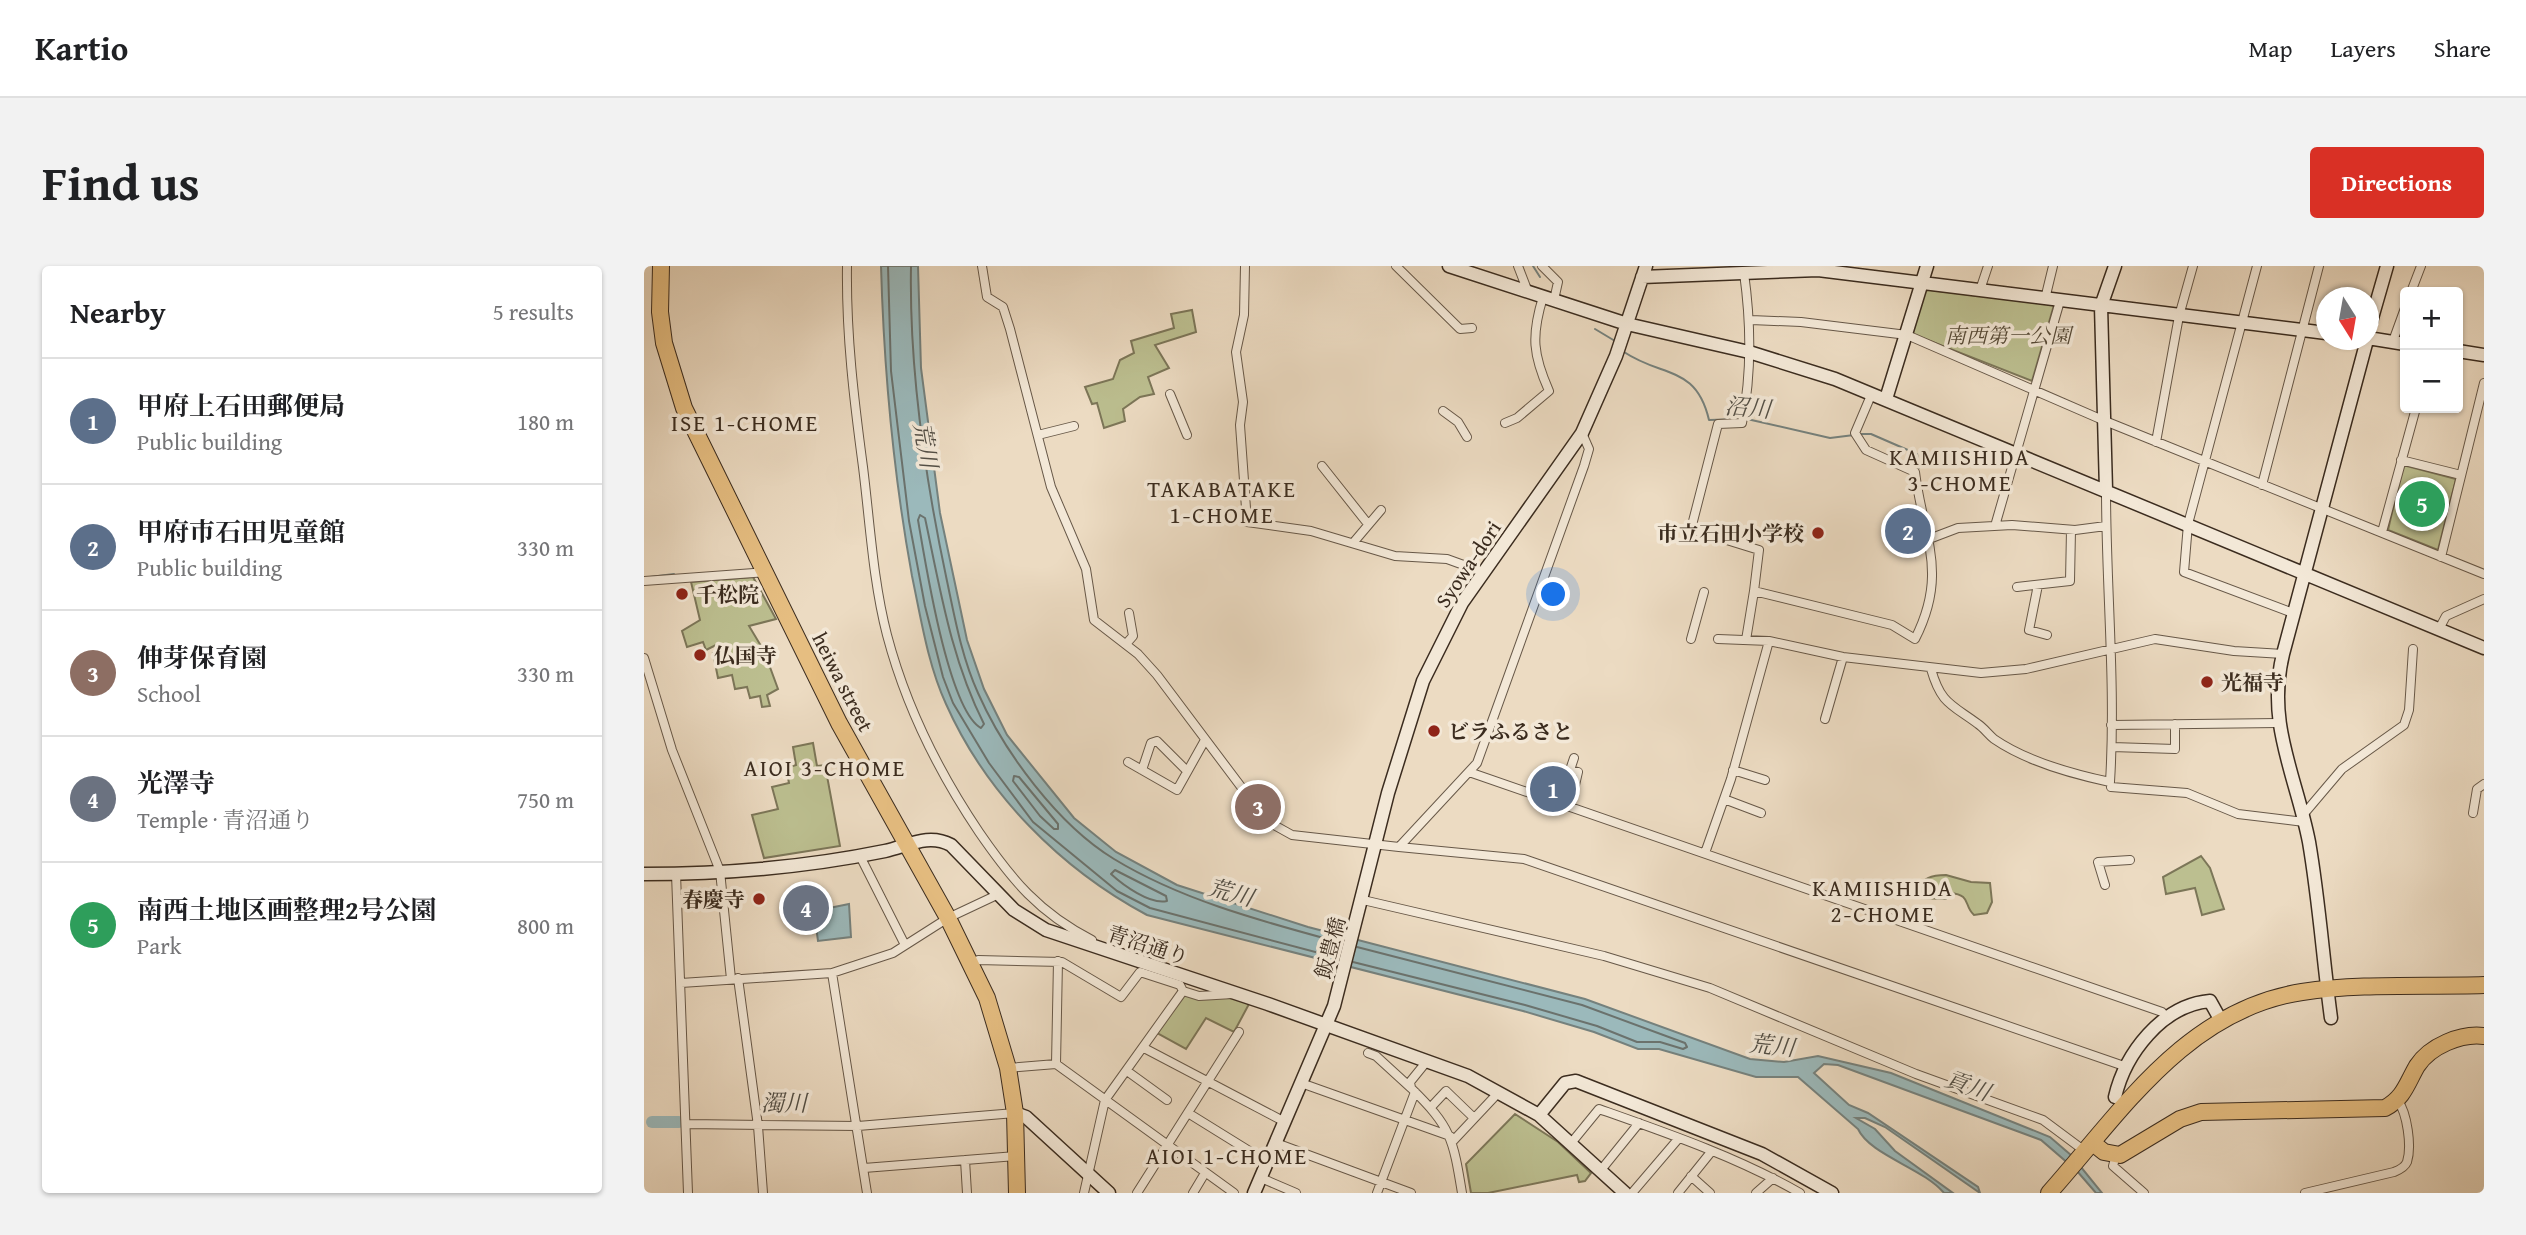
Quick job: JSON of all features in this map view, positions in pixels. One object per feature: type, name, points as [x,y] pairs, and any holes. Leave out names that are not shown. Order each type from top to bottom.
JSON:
[{"type":"highway","name":"heiwa street","points":[[661,266],[660,312],[673,376],[698,439],[839,723],[948,918],[998,1029],[1015,1112],[1017,1193]]},
{"type":"highway","points":[[2049,1193],[2173,1054],[2220,1019],[2281,996],[2327,989],[2484,985]]},
{"type":"highway","points":[[2088,1151],[2116,1155],[2180,1119],[2201,1112],[2378,1109],[2398,1101],[2417,1067],[2428,1054],[2461,1037],[2484,1036]]},
{"type":"street","points":[[847,266],[850,367],[876,573],[887,634],[905,694],[933,757],[956,797],[1021,889],[1032,901],[1069,928],[1120,954]]},
{"type":"street","points":[[982,266],[987,297],[1003,307],[1051,487],[1086,569],[1094,620],[1126,644],[1157,675],[1205,740],[1274,825],[1292,835],[1524,859],[2124,1066]]},
{"type":"street","points":[[1245,266],[1244,315],[1236,352],[1243,402],[1240,425],[1247,522],[1311,531],[1395,556],[1447,559],[1483,572]]},
{"type":"street","points":[[1396,266],[1460,329],[1472,328]]},
{"type":"street","points":[[1450,266],[1627,324],[1749,352],[1872,393],[2484,648]]},
{"type":"street","points":[[1518,266],[1528,292]]},
{"type":"street","points":[[1505,423],[1517,418],[1549,391],[1536,360],[1536,321],[1558,282],[1542,266]]},
{"type":"street","points":[[1886,399],[1927,266]]},
{"type":"street","points":[[1980,290],[1988,266]]},
{"type":"street","points":[[2045,299],[2053,266]]},
{"type":"street","points":[[2110,785],[2111,649],[2101,306],[2115,266]]},
{"type":"street","points":[[2156,442],[2179,316],[2193,266]]},
{"type":"street","points":[[2257,266],[2188,524],[2184,572],[2293,613]]},
{"type":"street","points":[[2262,485],[2319,266]]},
{"type":"street","points":[[2379,292],[2386,266]]},
{"type":"street","points":[[2413,287],[2421,266]]},
{"type":"street","points":[[1644,272],[1744,273],[1818,270],[2316,332]]},
{"type":"street","name":"Syowa-dori","points":[[1363,901],[1402,747],[1423,681],[1462,603],[1582,433],[1616,356],[1644,272]]},
{"type":"street","points":[[1744,273],[1751,320],[1742,423],[1718,424],[1691,529],[1759,550],[1746,640]]},
{"type":"street","points":[[1995,526],[2060,300]]},
{"type":"street","points":[[1751,320],[1801,322],[1907,335],[2105,421],[2484,575]]},
{"type":"street","points":[[2379,340],[2399,342]]},
{"type":"street","points":[[2331,1018],[2304,819],[2278,723],[2277,693],[2293,613],[2364,350]]},
{"type":"street","points":[[2463,352],[2484,355]]},
{"type":"street","points":[[2441,557],[2484,383]]},
{"type":"street","points":[[1754,591],[1892,625],[1915,639],[1932,591],[1933,553],[1915,472],[1866,450],[1855,433],[1872,393]]},
{"type":"street","points":[[1170,394],[1187,435]]},
{"type":"street","points":[[1443,411],[1458,422],[1467,437]]},
{"type":"street","points":[[2382,532],[2415,413]]},
{"type":"street","points":[[1038,435],[1074,426]]},
{"type":"street","points":[[1399,847],[1469,772],[1485,746],[1584,466],[1589,449],[1582,433]]},
{"type":"street","points":[[2401,460],[2461,475]]},
{"type":"street","points":[[1322,466],[1368,524]]},
{"type":"street","points":[[1353,543],[1381,510]]},
{"type":"street","points":[[1929,539],[1950,529],[1995,526],[2071,530],[2106,526]]},
{"type":"street","points":[[2017,587],[2070,581],[2071,530]]},
{"type":"street","points":[[644,582],[766,572]]},
{"type":"street","points":[[2038,585],[2029,630],[2047,635]]},
{"type":"street","points":[[1691,639],[1704,592]]},
{"type":"street","points":[[2439,629],[2446,616],[2484,599]]},
{"type":"street","points":[[1126,644],[1133,636],[1129,613]]},
{"type":"street","points":[[1718,639],[1769,642],[1843,657],[1931,669],[2005,672],[2155,639],[2234,651],[2283,654]]},
{"type":"street","points":[[1705,853],[1733,770],[1769,642]]},
{"type":"street","points":[[2304,819],[2342,769],[2404,725],[2409,710],[2413,649]]},
{"type":"street","points":[[1825,719],[1843,657]]},
{"type":"street","points":[[644,658],[672,750],[720,871],[734,979],[758,1124],[763,1193]]},
{"type":"street","points":[[1931,669],[1936,687],[1952,708],[1980,725],[1992,738],[2030,757],[2110,785],[2187,793],[2238,814],[2304,819]]},
{"type":"street","points":[[2111,725],[2278,723]]},
{"type":"street","points":[[2112,747],[2175,749],[2175,724]]},
{"type":"street","points":[[1128,762],[1177,790],[1205,740]]},
{"type":"street","points":[[1142,769],[1151,743],[1157,741],[1187,771]]},
{"type":"street","points":[[1570,807],[1578,772],[1570,770],[1574,758]]},
{"type":"street","points":[[1733,770],[1765,780]]},
{"type":"street","points":[[1469,772],[2162,1012],[2168,1019]]},
{"type":"street","points":[[2473,813],[2477,789],[2484,784]]},
{"type":"street","points":[[1724,799],[1761,813]]},
{"type":"street","name":"青沼通り","points":[[644,874],[720,871],[860,856],[906,847],[925,838],[951,845],[1014,910],[1046,930],[1468,1076],[1539,1115],[1572,1142],[1625,1193]]},
{"type":"street","points":[[860,856],[905,945]]},
{"type":"street","points":[[2105,885],[2098,862],[2130,860]]},
{"type":"street","points":[[676,874],[688,1193]]},
{"type":"street","points":[[681,983],[832,973],[893,953],[948,918],[999,894]]},
{"type":"street","points":[[1363,901],[1604,956],[1710,988],[1916,1074],[2043,1120],[2088,1151]]},
{"type":"street","name":"飯豊橋","points":[[1326,1025],[1334,1006],[1363,901]]},
{"type":"street","points":[[970,964],[978,960],[1058,961],[1121,997],[1140,972],[1180,985],[1183,991],[1199,996],[1236,994]]},
{"type":"street","points":[[1056,1063],[1058,961]]},
{"type":"street","points":[[832,973],[867,1193]]},
{"type":"street","points":[[1084,1193],[1086,1171],[1105,1100],[1183,991]]},
{"type":"street","points":[[2115,1097],[2124,1066],[2148,1035],[2168,1019],[2202,1002],[2210,1001],[2220,1019]]},
{"type":"street","points":[[1254,1193],[1326,1025]]},
{"type":"street","points":[[1137,1193],[1239,1032]]},
{"type":"street","points":[[1144,1048],[1285,1122]]},
{"type":"street","points":[[1368,1053],[1376,1056],[1432,1106],[1451,1139],[1462,1193]]},
{"type":"street","points":[[1377,1193],[1404,1122],[1413,1090],[1410,1082],[1427,1061]]},
{"type":"street","points":[[1008,1068],[1056,1063],[1234,1193]]},
{"type":"street","points":[[1127,1071],[1167,1100]]},
{"type":"street","points":[[1539,1115],[1565,1083],[1576,1081],[1762,1154],[1832,1193]]},
{"type":"street","points":[[1301,1083],[1451,1139]]},
{"type":"street","points":[[1432,1106],[1446,1091],[1474,1118]]},
{"type":"street","points":[[1451,1139],[1499,1092]]},
{"type":"street","points":[[2305,1193],[2394,1172],[2403,1167],[2407,1157],[2406,1111],[2398,1101]]},
{"type":"street","points":[[1572,1142],[1599,1109],[1679,1138],[1773,1178],[1800,1193]]},
{"type":"street","points":[[687,1124],[858,1126],[1015,1112],[1026,1117],[1109,1193]]},
{"type":"street","points":[[1188,1113],[1267,1162]]},
{"type":"street","points":[[1601,1170],[1639,1123]]},
{"type":"street","points":[[1633,1193],[1679,1138]]},
{"type":"street","points":[[1276,1143],[1411,1193]]},
{"type":"street","points":[[1678,1193],[1711,1152]]},
{"type":"street","points":[[2116,1155],[2113,1166],[2144,1193]]},
{"type":"street","points":[[864,1168],[1016,1156]]},
{"type":"street","points":[[965,1160],[967,1193]]},
{"type":"street","points":[[1193,1193],[1205,1172]]},
{"type":"street","points":[[1691,1177],[1710,1193]]},
{"type":"street","points":[[1261,1178],[1296,1193]]},
{"type":"street","points":[[1756,1193],[1773,1178]]},
{"type":"green space","name":"南西第一公園","points":[[1922,289],[2054,305],[2032,381],[1912,334]]},
{"type":"green space","points":[[1192,310],[1196,332],[1155,345],[1169,368],[1148,377],[1154,394],[1140,397],[1123,409],[1125,421],[1104,428],[1097,403],[1092,404],[1085,387],[1113,379],[1120,360],[1134,353],[1131,341],[1174,328],[1171,314]]},
{"type":"green space","points":[[2403,465],[2456,479],[2438,550],[2388,530]]},
{"type":"green space","points":[[753,577],[776,619],[749,626],[764,651],[778,689],[767,695],[770,706],[762,707],[760,696],[750,698],[747,687],[735,689],[732,675],[718,678],[713,653],[718,652],[716,645],[706,650],[703,642],[687,647],[682,631],[700,620],[691,582]]},
{"type":"green space","points":[[813,743],[817,766],[825,765],[840,846],[764,858],[752,815],[778,809],[772,787],[789,783],[786,768],[796,765],[793,747]]},
{"type":"green space","points":[[2201,856],[2210,868],[2224,909],[2202,915],[2195,888],[2166,894],[2163,877]]},
{"type":"green space","points":[[1946,875],[1971,882],[1990,883],[1992,902],[1987,913],[1974,915],[1964,898],[1957,894],[1950,893],[1946,899],[1920,898],[1915,891],[1928,878]]},
{"type":"green space","points":[[1183,991],[1229,996],[1249,1004],[1234,1032],[1206,1018],[1186,1049],[1155,1032]]},
{"type":"green space","points":[[1515,1114],[1558,1142],[1591,1173],[1585,1181],[1579,1182],[1577,1175],[1488,1193],[1471,1193],[1466,1164]]},
{"type":"water","name":"荒川","points":[[881,266],[918,266],[921,368],[940,513],[967,640],[984,689],[1007,735],[1074,818],[1116,852],[1177,885],[1308,927],[1585,999],[1750,1059],[1784,1062],[1818,1056],[1891,1073],[2050,1137],[2072,1156],[2102,1193],[2096,1193],[2077,1171],[2041,1140],[1838,1065],[1824,1064],[1814,1073],[1849,1105],[1868,1113],[1978,1187],[1980,1193],[1885,1127],[1865,1118],[1856,1118],[1875,1129],[1895,1151],[1953,1193],[1944,1193],[1935,1184],[1874,1146],[1798,1077],[1756,1077],[1659,1049],[1638,1049],[1594,1032],[1523,1011],[1147,915],[1085,875],[1056,852],[1004,798],[963,737],[934,674],[912,576],[900,499],[887,383]]},
{"type":"water","points":[[849,904],[851,937],[818,941],[815,919],[830,914],[829,908]]},
{"type":"waterway","name":"沼川","points":[[1533,266],[1540,277]]},
{"type":"waterway","name":"沼川","points":[[1595,329],[1615,341]]},
{"type":"waterway","name":"沼川","points":[[1624,352],[1687,381],[1703,402],[1709,420],[1741,419]]},
{"type":"waterway","name":"沼川","points":[[1747,419],[1830,438],[1854,435]]},
{"type":"waterway","name":"沼川","points":[[1860,434],[1871,434],[1917,454],[1919,468]]},
{"type":"waterway","points":[[650,577],[674,574]]},
{"type":"waterway","name":"濁川","points":[[652,1122],[679,1122]]},
{"type":"place","name":"南西土地区画整理2号公園","points":[[2422,504]]},
{"type":"place","name":"甲府市石田児童館","points":[[1908,531]]},
{"type":"place","name":"市立石田小学校","points":[[1818,533]]},
{"type":"place","name":"千松院","points":[[682,594]]},
{"type":"place","name":"仏国寺","points":[[700,655]]},
{"type":"place","name":"光福寺","points":[[2207,682]]},
{"type":"place","name":"ビラふるさと","points":[[1434,731]]},
{"type":"place","name":"甲府上石田郵便局","points":[[1553,789]]},
{"type":"place","name":"伸芽保育園","points":[[1258,807]]},
{"type":"place","name":"春慶寺","points":[[759,899]]},
{"type":"place","name":"光澤寺","points":[[806,908]]},
{"type":"district","name":"ISE 1-CHOME","points":[[745,422]]},
{"type":"district","name":"KAMIISHIDA 3-CHOME","points":[[1960,469]]},
{"type":"district","name":"TAKABATAKE 1-CHOME","points":[[1222,501]]},
{"type":"district","name":"AIOI 3-CHOME","points":[[825,767]]},
{"type":"district","name":"KAMIISHIDA 2-CHOME","points":[[1883,900]]},
{"type":"district","name":"AIOI 1-CHOME","points":[[1227,1155]]},
{"type":"water label","name":"貢川","points":[[1968,1085]]}]
